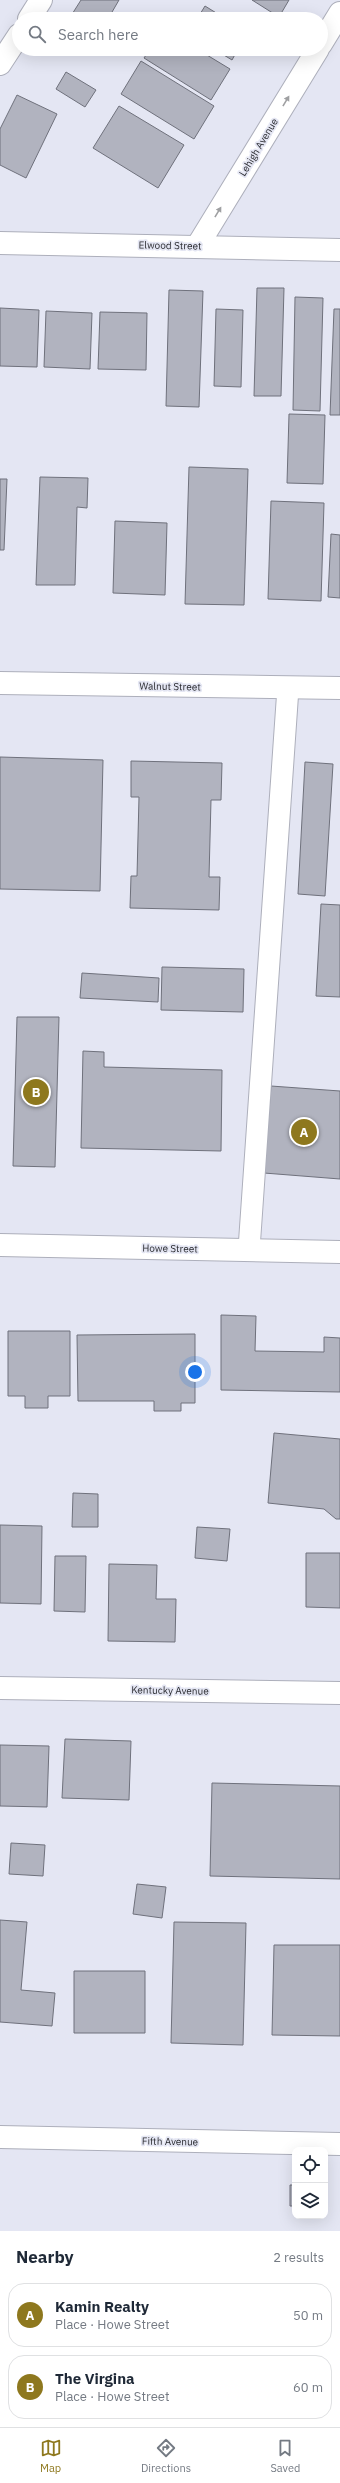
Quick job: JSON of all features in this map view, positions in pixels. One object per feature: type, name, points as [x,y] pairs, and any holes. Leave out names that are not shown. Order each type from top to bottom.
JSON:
[{"type":"main road","points":[[33,12],[41,0]]},
{"type":"main road","points":[[328,33],[340,13]]},
{"type":"main road","points":[[0,64],[12,46]]},
{"type":"main road","name":"Lehigh Avenue","points":[[198,245],[314,56]]},
{"type":"main road","name":"Elwood Street","points":[[0,243],[198,245],[340,250]]},
{"type":"main road","name":"Walnut Street","points":[[0,682],[340,688]]},
{"type":"main road","name":"Howe Street","points":[[0,1245],[340,1252]]},
{"type":"main road","name":"Kentucky Avenue","points":[[0,1688],[340,1693]]},
{"type":"main road","name":"Fifth Avenue","points":[[0,2137],[340,2144]]},
{"type":"lane","points":[[249,1250],[288,688]]},
{"type":"building","points":[[81,0],[119,0],[112,12],[73,12]]},
{"type":"building","points":[[252,0],[289,0],[282,12],[271,12]]},
{"type":"building","points":[[205,6],[215,12],[201,12]]},
{"type":"building","points":[[145,56],[209,56],[230,69],[211,100],[144,58]]},
{"type":"building","points":[[225,56],[234,56],[232,60]]},
{"type":"building","points":[[141,61],[214,106],[194,139],[121,94]]},
{"type":"building","points":[[66,72],[96,90],[85,107],[56,89]]},
{"type":"building","points":[[17,95],[57,114],[26,178],[0,165],[0,129]]},
{"type":"building","points":[[119,106],[184,145],[158,188],[93,148]]},
{"type":"building","points":[[257,288],[284,288],[281,396],[254,396]]},
{"type":"building","points":[[169,290],[203,291],[199,407],[166,406]]},
{"type":"building","points":[[295,297],[323,298],[320,411],[293,410]]},
{"type":"building","points":[[0,308],[39,310],[37,367],[0,366]]},
{"type":"building","points":[[216,309],[243,310],[241,387],[214,386]]},
{"type":"building","points":[[334,309],[340,309],[340,415],[330,415]]},
{"type":"building","points":[[46,311],[92,313],[90,369],[44,367]]},
{"type":"building","points":[[100,312],[147,313],[146,370],[98,369]]},
{"type":"building","points":[[289,414],[325,415],[323,484],[287,483]]},
{"type":"building","points":[[189,467],[248,469],[244,605],[185,604]]},
{"type":"building","points":[[40,477],[88,478],[87,508],[77,507],[75,585],[36,585]]},
{"type":"building","points":[[0,479],[7,479],[4,550],[0,550]]},
{"type":"building","points":[[271,501],[324,503],[321,601],[268,599]]},
{"type":"building","points":[[115,521],[167,523],[165,595],[113,593]]},
{"type":"building","points":[[331,534],[340,535],[340,598],[328,597]]},
{"type":"building","points":[[0,757],[103,760],[100,891],[0,889]]},
{"type":"building","points":[[131,761],[222,763],[221,800],[211,800],[209,877],[220,877],[219,910],[130,908],[131,876],[137,876],[139,797],[131,797]]},
{"type":"building","points":[[305,762],[333,764],[325,896],[298,894]]},
{"type":"building","points":[[321,904],[340,905],[340,997],[316,996]]},
{"type":"building","points":[[162,967],[244,969],[243,1012],[161,1010]]},
{"type":"building","points":[[82,973],[159,978],[158,1002],[80,998]]},
{"type":"building","points":[[17,1017],[59,1017],[55,1167],[13,1166]]},
{"type":"building","points":[[83,1051],[104,1052],[104,1067],[222,1070],[221,1151],[81,1148]]},
{"type":"building","points":[[271,1086],[340,1091],[340,1179],[264,1173]]},
{"type":"building","points":[[221,1315],[256,1316],[255,1351],[324,1352],[324,1337],[340,1338],[340,1392],[221,1390]]},
{"type":"building","points":[[8,1331],[70,1331],[70,1396],[48,1396],[48,1408],[25,1408],[25,1396],[8,1396]]},
{"type":"building","points":[[195,1334],[195,1403],[181,1403],[181,1411],[154,1411],[154,1401],[78,1401],[77,1335]]},
{"type":"building","points":[[274,1433],[340,1439],[340,1519],[336,1519],[324,1509],[268,1503]]},
{"type":"building","points":[[73,1493],[98,1494],[98,1527],[72,1527]]},
{"type":"building","points":[[0,1525],[42,1526],[41,1604],[0,1603]]},
{"type":"building","points":[[197,1527],[230,1529],[227,1561],[195,1558]]},
{"type":"building","points":[[306,1553],[340,1553],[340,1608],[306,1607]]},
{"type":"building","points":[[55,1556],[86,1556],[85,1612],[54,1611]]},
{"type":"building","points":[[109,1564],[157,1565],[156,1599],[176,1599],[175,1642],[108,1641]]},
{"type":"building","points":[[65,1739],[131,1741],[129,1800],[62,1798]]},
{"type":"building","points":[[0,1745],[49,1746],[47,1807],[0,1806]]},
{"type":"building","points":[[212,1783],[340,1786],[340,1879],[210,1876]]},
{"type":"building","points":[[11,1843],[45,1845],[43,1876],[9,1874]]},
{"type":"building","points":[[137,1884],[166,1887],[162,1918],[133,1914]]},
{"type":"building","points":[[0,1920],[27,1922],[21,1990],[55,1993],[52,2026],[0,2022]]},
{"type":"building","points":[[174,1922],[246,1923],[243,2045],[171,2043]]},
{"type":"building","points":[[274,1945],[340,1945],[340,2036],[272,2035]]},
{"type":"building","points":[[74,1971],[145,1971],[145,2033],[74,2033]]},
{"type":"building","points":[[290,2185],[292,2185],[292,2206],[290,2206]]},
{"type":"place","name":"The Virgina","points":[[36,1092]]},
{"type":"place","name":"Kamin Realty","points":[[304,1132]]}]
